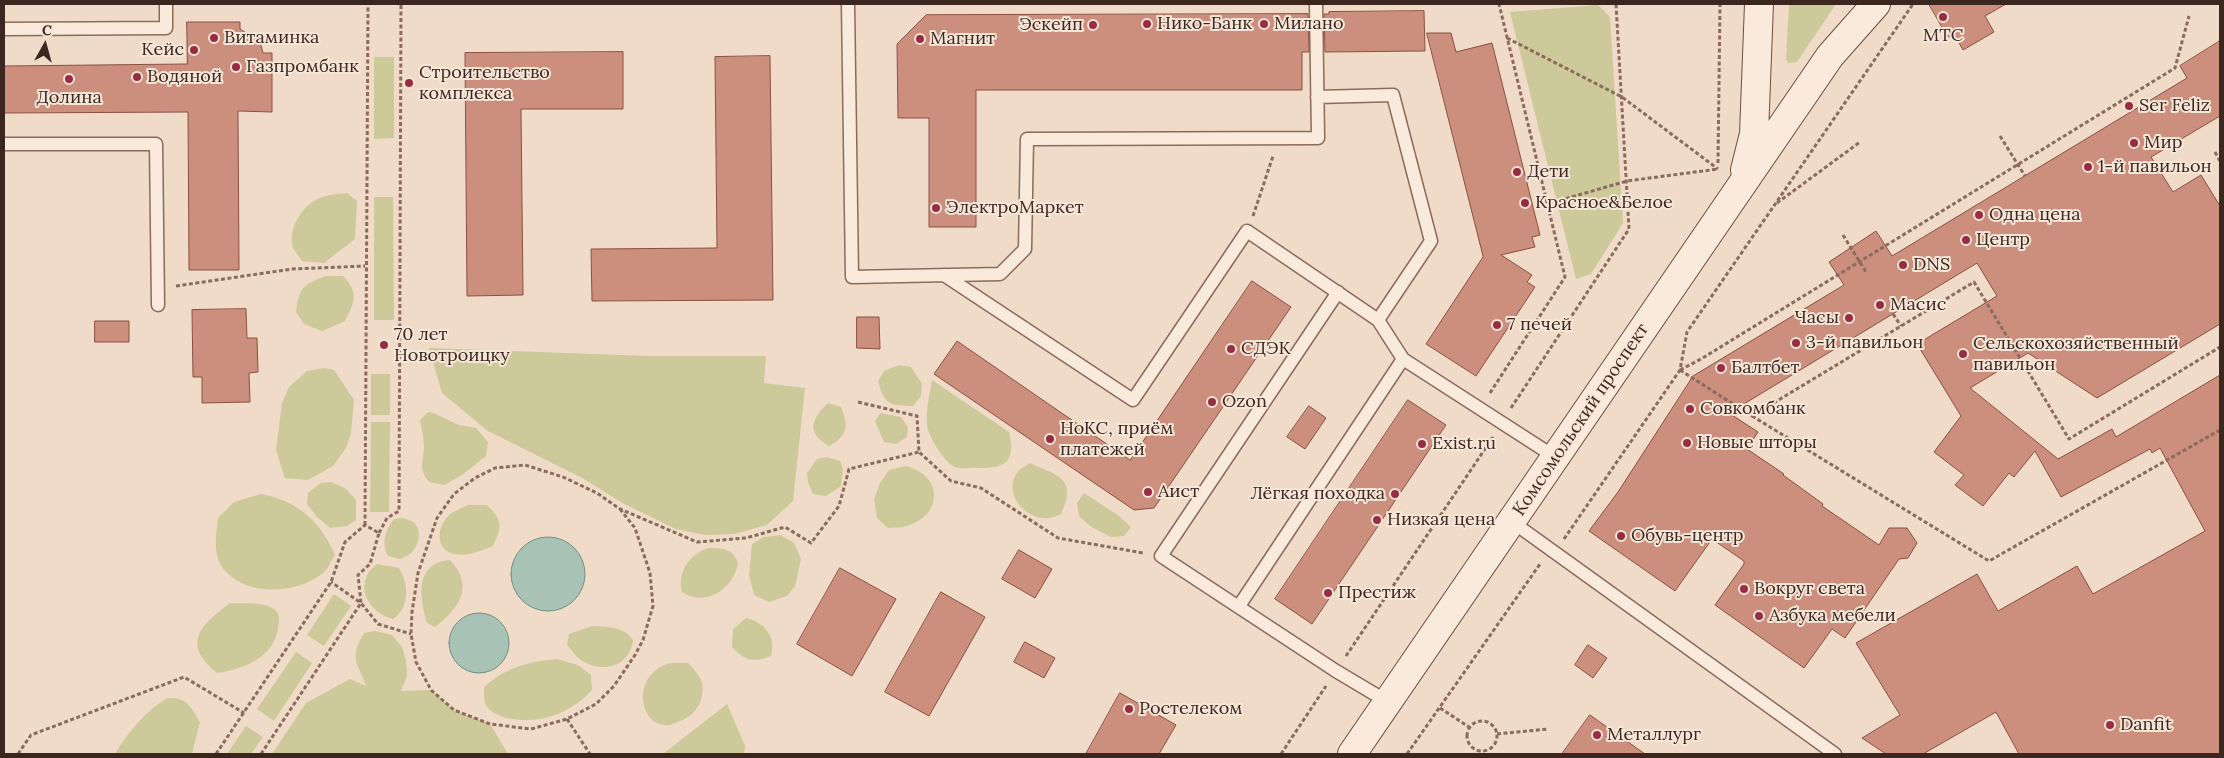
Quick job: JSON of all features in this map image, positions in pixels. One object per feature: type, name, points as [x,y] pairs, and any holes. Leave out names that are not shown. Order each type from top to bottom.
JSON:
[{"type":"street","name":"Комсомольский проспект","points":[[1742,184],[1754,134],[1759,4]]},
{"type":"street","name":"Комсомольский проспект","points":[[1352,754],[1830,56],[1876,4]]},
{"type":"lane","points":[[4,28],[166,28],[166,4]]},
{"type":"lane","points":[[848,4],[852,277],[1000,274],[1025,250],[1027,139],[1318,138],[1316,4]]},
{"type":"lane","points":[[1317,97],[1393,95],[1431,241],[1378,320]]},
{"type":"lane","points":[[4,144],[156,144],[158,305]]},
{"type":"lane","points":[[944,275],[1133,400],[1247,230],[1378,320],[1403,359],[1555,457]]},
{"type":"lane","points":[[1338,292],[1161,556],[1336,671],[1388,702]]},
{"type":"lane","points":[[1239,606],[1403,359]]},
{"type":"lane","points":[[1511,521],[1835,754]]},
{"type":"path","points":[[216,754],[331,582],[345,542],[364,525],[368,4]]},
{"type":"path","points":[[262,754],[361,603],[358,575],[370,564],[379,533],[387,518],[399,511],[401,4]]},
{"type":"path","points":[[1480,408],[1565,277],[1499,4]]},
{"type":"path","points":[[1281,754],[1629,229],[1616,4]]},
{"type":"path","points":[[1718,169],[1720,4]]},
{"type":"path","points":[[1407,754],[1543,559],[1554,553],[1680,370],[1687,332],[1913,4]]},
{"type":"path","points":[[1680,370],[1860,262],[2175,68],[2189,16]]},
{"type":"path","points":[[1507,38],[1622,98],[1718,169]]},
{"type":"path","points":[[2000,136],[2025,176]]},
{"type":"path","points":[[1247,230],[1279,139]]},
{"type":"path","points":[[1774,205],[1860,142]]},
{"type":"path","points":[[2215,152],[2220,161]]},
{"type":"path","points":[[1547,204],[1627,181],[1718,169]]},
{"type":"path","points":[[1844,235],[1866,272]]},
{"type":"path","points":[[158,288],[292,269],[365,266]]},
{"type":"path","points":[[1752,416],[1974,282],[2069,439],[2220,347]]},
{"type":"path","points":[[1893,314],[1901,326]]},
{"type":"path","points":[[1680,370],[1989,561],[2220,430]]},
{"type":"path","points":[[858,402],[917,416],[919,452],[951,481],[981,488],[1058,538],[1161,556]]},
{"type":"path","points":[[620,509],[635,528],[650,574],[653,606],[643,640],[635,655],[614,686],[596,704],[567,719],[531,729],[490,724],[454,710],[431,690],[416,662],[411,634],[412,612],[418,574],[437,518],[454,494],[475,478],[495,468],[525,465],[563,477],[597,494],[620,509],[697,542],[746,538],[784,526],[811,543],[839,506],[849,469],[919,452]]},
{"type":"path","points":[[364,525],[379,533]]},
{"type":"path","points":[[331,582],[361,603],[378,624],[411,634]]},
{"type":"path","points":[[18,754],[31,735],[184,677],[244,713]]},
{"type":"path","points":[[1440,708],[1469,727]]},
{"type":"path","points":[[567,719],[590,754]]},
{"type":"path","points":[[1477,721],[1488,722],[1495,728],[1497,734],[1495,742],[1486,752],[1471,746],[1467,738],[1469,727],[1477,721]]},
{"type":"path","points":[[1497,734],[1548,729]]},
{"type":"shaded area","points":[[1789,4],[1836,4],[1797,62],[1788,63],[1786,59]]},
{"type":"shaded area","points":[[1598,5],[1610,17],[1623,223],[1591,274],[1576,279],[1510,12]]},
{"type":"shaded area","points":[[374,57],[394,57],[394,138],[374,139]]},
{"type":"shaded area","points":[[347,193],[357,201],[355,239],[324,263],[302,261],[292,246],[294,226],[300,215],[312,202],[320,198]]},
{"type":"shaded area","points":[[374,197],[393,197],[394,320],[374,320]]},
{"type":"shaded area","points":[[326,276],[343,276],[351,287],[354,297],[345,321],[322,331],[304,324],[296,312],[299,297],[304,288]]},
{"type":"shaded area","points":[[429,348],[648,356],[766,356],[764,383],[805,388],[793,501],[767,525],[734,534],[705,535],[676,529],[624,504],[584,479],[488,431],[442,393]]},
{"type":"shaded area","points":[[899,365],[911,367],[922,384],[921,396],[913,406],[889,402],[880,389],[878,381],[884,371]]},
{"type":"shaded area","points":[[324,368],[334,370],[354,400],[351,433],[346,448],[333,466],[308,480],[285,478],[276,450],[282,403],[289,387],[307,371]]},
{"type":"shaded area","points":[[371,374],[390,374],[390,415],[371,415]]},
{"type":"shaded area","points":[[932,380],[1009,432],[1011,450],[1007,461],[996,467],[958,468],[947,461],[935,445],[928,430],[927,411]]},
{"type":"shaded area","points":[[828,403],[841,407],[845,420],[843,435],[829,446],[814,431],[815,420]]},
{"type":"shaded area","points":[[431,412],[459,425],[476,428],[488,442],[486,456],[462,475],[444,485],[429,482],[422,469],[424,445],[420,420],[427,413]]},
{"type":"shaded area","points":[[880,413],[901,417],[908,427],[907,437],[896,444],[884,442],[875,421]]},
{"type":"shaded area","points":[[371,422],[390,422],[389,512],[370,512]]},
{"type":"shaded area","points":[[827,457],[840,461],[843,469],[841,486],[826,496],[813,494],[808,482],[807,473],[817,459]]},
{"type":"shaded area","points":[[1030,463],[1057,475],[1066,485],[1066,502],[1061,514],[1049,518],[1037,517],[1023,509],[1018,503],[1014,496],[1013,481],[1018,472]]},
{"type":"shaded area","points":[[906,466],[918,471],[927,478],[932,486],[933,504],[928,513],[919,520],[905,527],[888,528],[877,518],[874,499],[880,483],[889,470]]},
{"type":"shaded area","points":[[331,482],[345,488],[356,500],[356,520],[347,526],[330,528],[317,517],[307,504],[308,493],[321,483]]},
{"type":"shaded area","points":[[1084,493],[1119,516],[1131,527],[1124,536],[1111,537],[1090,526],[1079,516],[1077,503]]},
{"type":"shaded area","points":[[261,494],[274,497],[297,507],[322,531],[335,554],[323,573],[299,586],[271,590],[243,584],[222,567],[216,550],[218,518],[234,502]]},
{"type":"shaded area","points":[[468,505],[487,505],[496,515],[499,529],[493,546],[478,552],[461,555],[446,551],[440,539],[442,524],[455,511]]},
{"type":"shaded area","points":[[402,518],[414,523],[419,534],[414,550],[400,559],[388,556],[384,541],[386,532],[394,519]]},
{"type":"shaded area","points":[[780,535],[794,543],[801,559],[795,586],[787,596],[769,602],[754,595],[749,575],[752,544],[764,537]]},
{"type":"shaded area","points":[[548,537],[562,540],[574,548],[582,560],[585,574],[582,588],[574,600],[562,608],[548,611],[534,608],[522,600],[514,588],[511,574],[514,560],[522,548],[534,540]]},
{"type":"shaded area","points":[[708,548],[726,550],[736,558],[738,563],[731,580],[718,593],[709,596],[700,598],[682,592],[681,578],[686,565],[695,555]]},
{"type":"shaded area","points":[[450,560],[458,570],[463,588],[457,605],[435,627],[427,623],[424,613],[422,582],[425,574],[431,567],[439,562]]},
{"type":"shaded area","points":[[377,564],[399,568],[405,581],[406,595],[403,609],[393,619],[376,610],[366,596],[365,580],[369,572]]},
{"type":"shaded area","points":[[334,594],[351,606],[324,646],[307,635]]},
{"type":"shaded area","points":[[230,603],[260,604],[271,607],[278,614],[278,628],[270,647],[256,660],[247,665],[217,673],[206,662],[197,644],[203,627]]},
{"type":"shaded area","points":[[473,613],[485,613],[501,621],[507,631],[509,643],[507,655],[501,665],[485,673],[473,673],[457,665],[449,649],[449,637],[457,621]]},
{"type":"shaded area","points":[[746,618],[758,623],[768,631],[772,643],[771,656],[760,660],[750,659],[741,655],[732,647],[733,629]]},
{"type":"shaded area","points":[[592,626],[610,627],[629,635],[633,640],[631,649],[622,661],[608,667],[592,665],[579,659],[567,645],[569,634]]},
{"type":"shaded area","points":[[375,631],[392,635],[402,647],[406,660],[407,676],[401,691],[431,690],[454,710],[490,724],[508,754],[272,754],[306,703],[350,679],[366,686],[357,665],[356,654],[359,641],[364,633]]},
{"type":"shaded area","points":[[296,652],[312,663],[274,721],[257,709]]},
{"type":"shaded area","points":[[557,659],[578,665],[591,675],[592,690],[574,705],[553,716],[531,720],[504,717],[489,709],[485,701],[484,687],[493,680],[518,667]]},
{"type":"shaded area","points":[[688,663],[701,680],[703,688],[701,700],[693,713],[684,719],[670,725],[659,724],[651,719],[643,701],[647,680],[654,671],[665,665]]},
{"type":"shaded area","points":[[167,698],[184,701],[200,722],[192,754],[115,754],[138,723]]},
{"type":"shaded area","points":[[727,704],[745,746],[744,754],[663,754]]},
{"type":"shaded area","points":[[246,726],[263,737],[251,754],[227,754]]},
{"type":"building","points":[[1929,4],[2006,4],[1985,16],[1994,32],[1963,50],[1954,34],[1948,37]]},
{"type":"building","points":[[1424,11],[1425,51],[1325,52],[1324,14],[1329,14],[1329,12]]},
{"type":"building","points":[[1308,14],[1309,52],[1302,52],[1302,90],[976,90],[976,227],[929,227],[929,118],[898,118],[897,44],[926,15]]},
{"type":"building","points":[[187,22],[240,22],[240,29],[260,42],[263,53],[272,53],[272,112],[238,111],[239,270],[189,270],[188,112],[4,113],[4,66],[187,64]]},
{"type":"building","points":[[1427,33],[1451,33],[1456,52],[1492,43],[1540,235],[1532,237],[1535,247],[1501,255],[1532,275],[1527,282],[1535,287],[1476,376],[1426,344],[1483,257]]},
{"type":"building","points":[[2220,41],[2220,116],[2151,157],[2173,192],[2201,175],[2220,206],[2220,324],[2097,398],[2028,353],[1970,388],[2058,459],[2112,429],[2116,437],[2220,375],[2220,754],[2019,754],[1996,712],[1923,754],[1886,754],[1862,738],[1900,715],[1856,643],[1977,574],[1998,611],[2077,566],[2093,594],[2205,531],[2160,448],[2152,453],[2150,449],[2061,497],[2035,451],[2014,477],[2009,473],[1983,506],[1955,485],[1964,475],[1934,452],[1961,416],[1917,344],[1997,296],[1977,263],[1729,413],[1758,432],[1747,449],[1784,474],[1823,504],[1822,506],[1879,545],[1889,528],[1907,528],[1917,543],[1908,558],[1899,559],[1845,638],[1832,629],[1804,668],[1715,605],[1744,564],[1744,561],[1712,539],[1675,591],[1589,531],[1618,492],[1693,376],[1844,285],[1829,262],[1876,231],[1892,256],[2187,78],[2180,66]]},
{"type":"building","points":[[623,52],[623,109],[521,109],[523,295],[467,296],[465,53]]},
{"type":"building","points":[[770,56],[773,300],[592,301],[591,249],[717,248],[715,57]]},
{"type":"building","points":[[1252,281],[1291,307],[1154,508],[1134,510],[934,374],[957,341],[1130,460]]},
{"type":"building","points":[[246,309],[247,338],[257,338],[258,372],[249,373],[250,402],[202,403],[202,377],[193,377],[192,310]]},
{"type":"building","points":[[857,317],[879,317],[880,349],[857,348]]},
{"type":"building","points":[[95,321],[129,321],[129,342],[95,342]]},
{"type":"building","points":[[1408,400],[1446,425],[1312,624],[1275,599]]},
{"type":"building","points":[[1309,406],[1326,418],[1305,449],[1287,437]]},
{"type":"building","points":[[1019,550],[1052,569],[1035,598],[1002,579]]},
{"type":"building","points":[[840,568],[896,599],[852,676],[797,644]]},
{"type":"building","points":[[941,592],[985,617],[929,716],[885,692]]},
{"type":"building","points":[[1025,642],[1055,658],[1044,678],[1014,662]]},
{"type":"building","points":[[1588,645],[1607,658],[1593,678],[1575,665]]},
{"type":"building","name":"Ростелеком","points":[[1120,693],[1176,725],[1159,754],[1086,754]]},
{"type":"building","name":"Металлург","points":[[1590,715],[1645,754],[1562,754]]},
{"type":"place","name":"МТС","points":[[1943,17]]},
{"type":"place","name":"Нико-Банк","points":[[1147,24]]},
{"type":"place","name":"Милано","points":[[1264,24]]},
{"type":"place","name":"Эскейп","points":[[1093,25]]},
{"type":"place","name":"Витаминка","points":[[214,38]]},
{"type":"place","name":"Магнит","points":[[920,39]]},
{"type":"place","name":"Кейс","points":[[194,50]]},
{"type":"place","name":"Газпромбанк","points":[[236,67]]},
{"type":"place","name":"Водяной","points":[[137,77]]},
{"type":"place","name":"Долина","points":[[69,79]]},
{"type":"place","name":"Строительство комплекса","points":[[409,83]]},
{"type":"place","name":"Ser Feliz","points":[[2129,106]]},
{"type":"place","name":"Мир","points":[[2134,143]]},
{"type":"place","name":"1-й павильон","points":[[2088,167]]},
{"type":"place","name":"Дети","points":[[1517,172]]},
{"type":"place","name":"Красное&Белое","points":[[1525,203]]},
{"type":"place","name":"ЭлектроМаркет","points":[[936,208]]},
{"type":"place","name":"Одна цена","points":[[1979,215]]},
{"type":"place","name":"Центр","points":[[1966,240]]},
{"type":"place","name":"DNS","points":[[1903,265]]},
{"type":"place","name":"Масис","points":[[1880,305]]},
{"type":"place","name":"Часы","points":[[1849,318]]},
{"type":"place","name":"7 печей","points":[[1497,325]]},
{"type":"place","name":"3-й павильон","points":[[1796,343]]},
{"type":"place","name":"70 лет Новотроицку","points":[[384,345]]},
{"type":"place","name":"СДЭК","points":[[1231,349]]},
{"type":"place","name":"Сельскохозяйственный павильон","points":[[1963,354]]},
{"type":"place","name":"Балтбет","points":[[1721,368]]},
{"type":"place","name":"Ozon","points":[[1212,402]]},
{"type":"place","name":"Совкомбанк","points":[[1690,409]]},
{"type":"place","name":"НоКС, приём платежей","points":[[1050,439]]},
{"type":"place","name":"Новые шторы","points":[[1687,443]]},
{"type":"place","name":"Exist.ru","points":[[1422,444]]},
{"type":"place","name":"Аист","points":[[1148,492]]},
{"type":"place","name":"Лёгкая походка","points":[[1395,494]]},
{"type":"place","name":"Низкая цена","points":[[1377,520]]},
{"type":"place","name":"Обувь-центр","points":[[1621,536]]},
{"type":"place","name":"Вокруг света","points":[[1744,589]]},
{"type":"place","name":"Престиж","points":[[1328,593]]},
{"type":"place","name":"Азбука мебели","points":[[1759,616]]},
{"type":"place","name":"Ростелеком","points":[[1129,709]]},
{"type":"place","name":"Danfit","points":[[2110,725]]},
{"type":"place","name":"Металлург","points":[[1597,735]]}]
